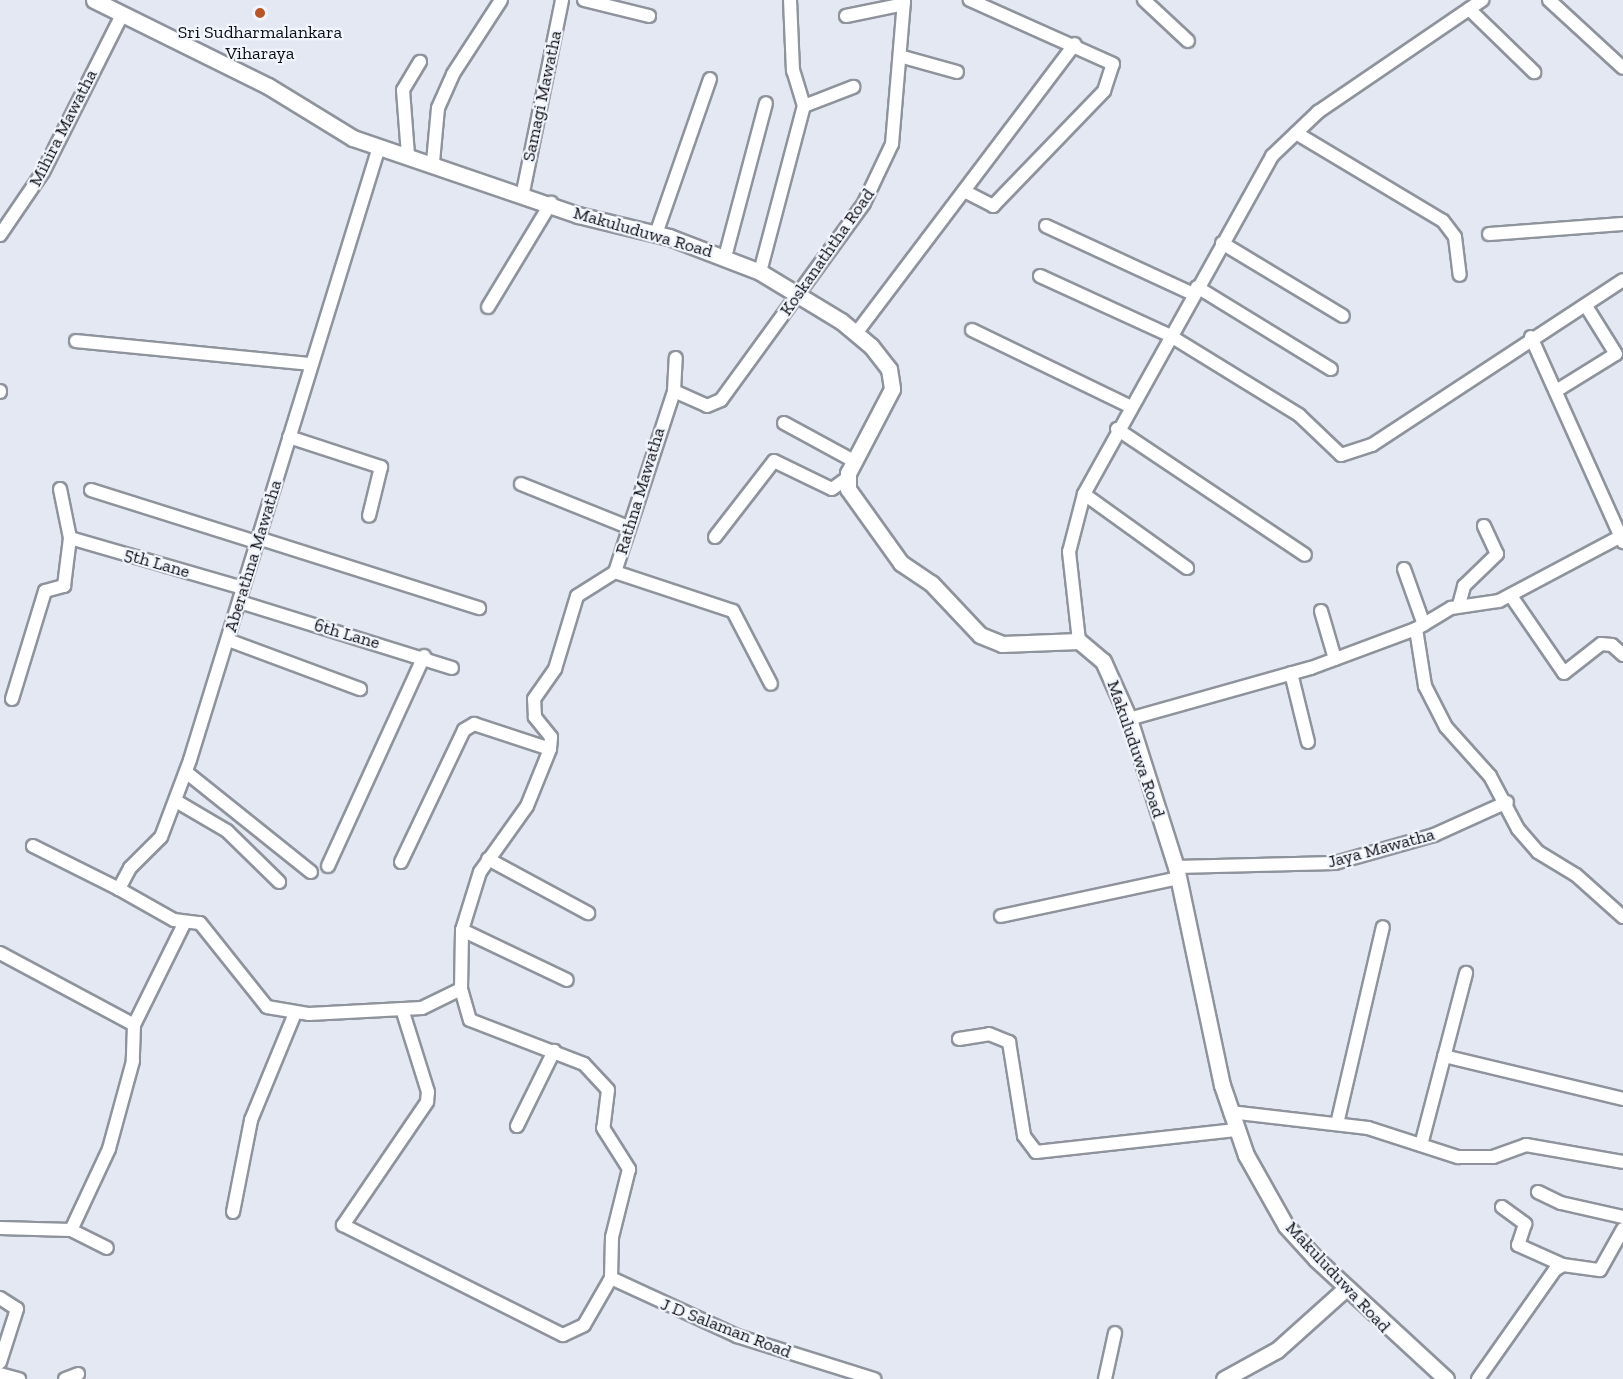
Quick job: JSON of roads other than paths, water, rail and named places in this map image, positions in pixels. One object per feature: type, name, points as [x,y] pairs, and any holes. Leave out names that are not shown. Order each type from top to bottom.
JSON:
[{"type":"street","points":[[434,162],[438,108],[501,0]]},
{"type":"street","name":"Samagi Mawatha","points":[[523,192],[562,0]]},
{"type":"street","points":[[584,0],[649,16]]},
{"type":"street","points":[[760,272],[804,106],[793,71],[790,0]]},
{"type":"street","points":[[964,191],[993,206],[1104,91],[1113,64],[1075,44],[970,0]]},
{"type":"street","points":[[1143,0],[1188,41]]},
{"type":"street","points":[[715,537],[774,460],[832,489],[846,479],[896,558],[931,584],[980,635],[1002,644],[1079,641],[1069,552],[1084,494],[1129,406],[1272,156],[1318,111],[1482,0]]},
{"type":"street","points":[[1549,0],[1623,68]]},
{"type":"street","name":"Makuluduwa Road","points":[[98,1],[121,17],[268,86],[332,128],[379,147],[434,162],[551,203],[657,234],[725,257],[760,272],[856,332],[884,361],[892,389],[846,479]]},
{"type":"street","points":[[846,16],[904,2]]},
{"type":"street","name":"Koskanaththa Road","points":[[674,391],[696,404],[715,405],[797,297],[864,203],[886,161],[903,57],[904,2]]},
{"type":"street","points":[[1469,9],[1534,72]]},
{"type":"street","name":"Mihira Mawatha","points":[[0,234],[43,172],[121,17]]},
{"type":"street","points":[[856,332],[1075,44]]},
{"type":"street","points":[[903,57],[957,72]]},
{"type":"street","points":[[408,155],[403,90],[420,62]]},
{"type":"street","points":[[657,234],[710,79]]},
{"type":"street","points":[[804,106],[853,87]]},
{"type":"street","points":[[725,257],[766,103]]},
{"type":"street","points":[[1296,133],[1443,221],[1455,237],[1460,275]]},
{"type":"street","name":"Aberathna Mawatha","points":[[119,889],[130,868],[161,837],[176,801],[240,603],[257,540],[379,147]]},
{"type":"street","points":[[488,307],[551,203]]},
{"type":"street","points":[[1489,234],[1623,224]]},
{"type":"street","points":[[1046,226],[1195,290],[1331,369]]},
{"type":"street","points":[[1222,243],[1343,316]]},
{"type":"street","points":[[1040,276],[1169,335],[1299,415],[1341,455],[1372,445],[1623,280]]},
{"type":"street","points":[[1556,391],[1616,354],[1586,306]]},
{"type":"street","points":[[972,330],[1129,406]]},
{"type":"street","points":[[1129,719],[1335,659],[1420,627],[1459,605],[1511,596],[1622,538],[1532,338]]},
{"type":"street","points":[[76,340],[311,364]]},
{"type":"street","name":"Rathna Mawatha","points":[[550,749],[551,737],[535,717],[534,699],[555,669],[577,596],[615,572],[674,391],[676,358]]},
{"type":"street","points":[[784,423],[854,461]]},
{"type":"street","points":[[1117,429],[1305,555]]},
{"type":"street","points":[[289,437],[381,467],[369,516]]},
{"type":"street","points":[[521,484],[628,527]]},
{"type":"street","points":[[12,699],[45,591],[64,586],[70,538],[60,489]]},
{"type":"street","points":[[91,490],[479,608]]},
{"type":"street","points":[[1084,494],[1187,568]]},
{"type":"street","points":[[1459,605],[1464,586],[1497,554],[1484,526]]},
{"type":"street","name":"5th Lane","points":[[70,538],[243,588]]},
{"type":"street","points":[[1404,569],[1420,627],[1425,686],[1446,728],[1507,802],[1518,829],[1538,852],[1576,875],[1623,917]]},
{"type":"street","points":[[615,572],[733,611],[771,684]]},
{"type":"street","points":[[1511,596],[1564,673],[1600,644],[1612,645],[1623,656]]},
{"type":"street","name":"6th Lane","points":[[240,603],[424,656],[452,668]]},
{"type":"street","points":[[1321,611],[1335,659]]},
{"type":"street","points":[[228,640],[360,689]]},
{"type":"street","name":"Makuluduwa Road","points":[[1079,641],[1103,661],[1129,719],[1177,872],[1230,1112],[1236,1130],[1286,1226],[1345,1289],[1446,1379]]},
{"type":"street","points":[[328,867],[424,656]]},
{"type":"street","points":[[1291,673],[1308,742]]},
{"type":"street","points":[[401,862],[464,730],[474,724],[550,749],[527,806],[488,859],[462,930],[461,989],[470,1020],[491,1033],[554,1051],[599,1076],[608,1090],[606,1141],[628,1164],[612,1238],[611,1278],[584,1325],[563,1335],[343,1225],[427,1102],[428,1092],[402,1010]]},
{"type":"street","points":[[186,772],[311,872]]},
{"type":"street","points":[[176,801],[227,831],[279,882]]},
{"type":"street","name":"Jaya Mawatha","points":[[1000,916],[1177,872],[1335,863],[1434,835],[1507,802]]},
{"type":"street","points":[[33,846],[179,922],[200,923],[210,931],[267,1007],[295,1013],[402,1010],[422,1008],[461,989]]},
{"type":"street","points":[[488,859],[588,913]]},
{"type":"street","points":[[71,1230],[110,1149],[133,1061],[134,1025],[179,922]]},
{"type":"street","points":[[1337,1125],[1383,927]]},
{"type":"street","points":[[462,930],[567,980]]},
{"type":"street","points":[[0,953],[134,1025]]},
{"type":"street","points":[[1420,1145],[1466,973]]},
{"type":"street","points":[[233,1212],[251,1120],[295,1013]]},
{"type":"street","points":[[959,1039],[989,1034],[1008,1042],[1024,1136],[1036,1152],[1236,1130]]},
{"type":"street","points":[[517,1126],[554,1051]]},
{"type":"street","points":[[1444,1056],[1623,1099]]},
{"type":"street","points":[[1230,1112],[1337,1125],[1420,1145],[1458,1158],[1493,1157],[1526,1145],[1623,1162]]},
{"type":"street","points":[[1539,1192],[1561,1203],[1623,1217]]},
{"type":"street","points":[[1503,1207],[1525,1224],[1518,1245],[1563,1265],[1600,1270],[1623,1229]]},
{"type":"street","points":[[0,1228],[71,1230],[107,1248]]},
{"type":"street","points":[[1478,1379],[1563,1265]]},
{"type":"street","name":"J D Salaman Road","points":[[611,1278],[737,1336],[874,1379]]},
{"type":"street","points":[[1224,1379],[1277,1350],[1345,1289]]},
{"type":"street","points":[[0,1298],[17,1309],[0,1362]]},
{"type":"street","points":[[1105,1379],[1114,1334]]},
{"type":"street","points":[[0,1374],[19,1379]]},
{"type":"street","points":[[65,1379],[78,1374]]},
{"type":"place","name":"Sri Sudharmalankara Viharaya","points":[[260,13]]}]
